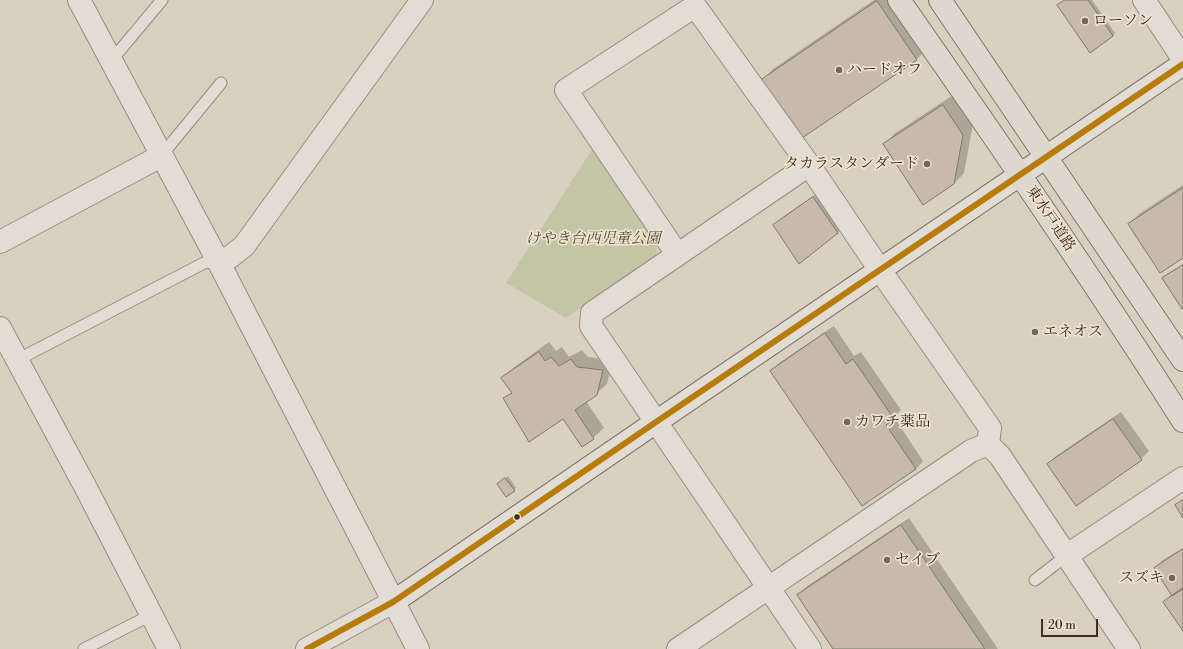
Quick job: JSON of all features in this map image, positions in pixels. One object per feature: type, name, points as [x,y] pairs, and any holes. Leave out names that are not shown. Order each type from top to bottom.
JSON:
[{"type":"highway","name":"東水戸道路","points":[[900,0],[1020,174],[1138,350],[1183,421]]},
{"type":"highway","points":[[940,0],[1183,360]]},
{"type":"street","points":[[79,0],[218,261],[418,649]]},
{"type":"street","points":[[218,261],[230,258],[244,246],[422,0]]},
{"type":"street","points":[[1144,0],[1183,59]]},
{"type":"street","points":[[677,254],[566,90],[695,6],[809,165],[990,428],[988,444]]},
{"type":"street","points":[[307,649],[393,602],[1183,64]]},
{"type":"street","points":[[0,242],[161,156]]},
{"type":"street","points":[[809,165],[592,313],[591,326],[810,649]]},
{"type":"street","points":[[0,328],[87,490],[169,649]]},
{"type":"street","points":[[988,444],[1000,456],[1129,649]]},
{"type":"street","points":[[678,649],[971,451],[988,444]]},
{"type":"street","points":[[1066,556],[1183,478]]},
{"type":"lane","points":[[111,60],[162,0]]},
{"type":"lane","points":[[161,156],[221,83]]},
{"type":"lane","points":[[17,360],[204,263],[218,261]]},
{"type":"lane","points":[[1035,580],[1066,556]]},
{"type":"lane","points":[[84,649],[151,615]]},
{"type":"green space","name":"けやき台西児童公園","points":[[593,148],[657,243],[656,256],[566,318],[506,283]]},
{"type":"building","name":"ローソン","points":[[1065,0],[1088,0],[1113,36],[1090,53],[1057,5]]},
{"type":"building","name":"ハードオフ","points":[[877,1],[917,60],[802,138],[761,80]]},
{"type":"building","name":"タカラスタンダード","points":[[943,105],[963,135],[954,184],[923,205],[883,144]]},
{"type":"building","points":[[1183,188],[1183,258],[1160,273],[1128,224]]},
{"type":"building","points":[[813,197],[838,233],[799,264],[773,225]]},
{"type":"building","points":[[1183,265],[1183,309],[1182,309],[1162,278]]},
{"type":"building","name":"カワチ薬品","points":[[825,333],[846,364],[853,359],[894,419],[886,425],[916,469],[862,506],[770,371]]},
{"type":"building","points":[[539,352],[545,361],[551,357],[559,366],[571,359],[577,367],[603,370],[597,395],[575,410],[594,439],[582,447],[563,419],[529,442],[503,398],[512,393],[501,378]]},
{"type":"building","points":[[1113,419],[1142,460],[1076,506],[1047,464]]},
{"type":"building","points":[[505,478],[515,491],[506,497],[497,484]]},
{"type":"building","points":[[1183,500],[1183,518],[1175,505]]},
{"type":"building","name":"セイブ","points":[[901,525],[985,649],[833,649],[797,595]]},
{"type":"building","name":"スズキ","points":[[1183,549],[1183,589],[1172,596],[1154,568]]},
{"type":"building","points":[[1183,588],[1183,631],[1163,602]]},
{"type":"transit line","points":[[307,649],[393,602],[1183,64]]},
{"type":"place","name":"ローソン","points":[[1085,21]]},
{"type":"place","name":"ハードオフ","points":[[839,70]]},
{"type":"place","name":"タカラスタンダード","points":[[927,164]]},
{"type":"place","name":"エネオス","points":[[1035,332]]},
{"type":"place","name":"カワチ薬品","points":[[847,422]]},
{"type":"place","name":"セイブ","points":[[887,560]]},
{"type":"place","name":"スズキ","points":[[1172,578]]}]
